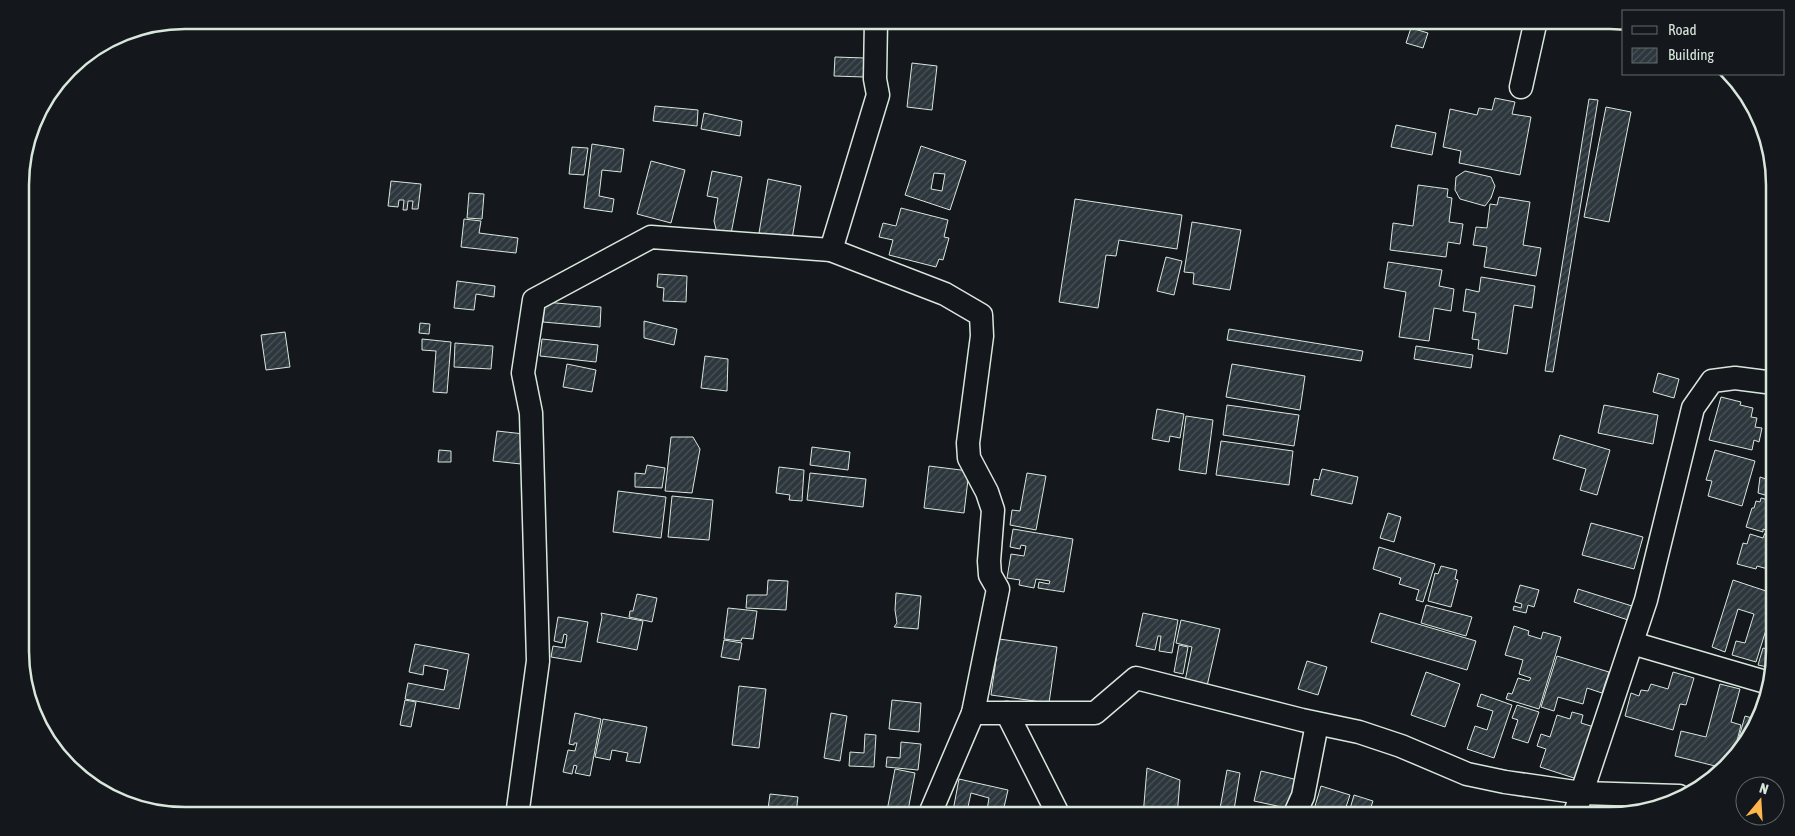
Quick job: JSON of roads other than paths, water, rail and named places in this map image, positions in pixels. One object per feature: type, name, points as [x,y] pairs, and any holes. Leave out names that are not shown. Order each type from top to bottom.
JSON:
[{"type":"street","points":[[831,250],[878,95],[875,79],[876,29]]},
{"type":"street","points":[[1521,87],[1534,29]]},
{"type":"street","points":[[519,807],[538,661],[531,413],[522,373],[534,300],[651,237],[831,250],[945,294],[981,315],[982,336],[968,443],[969,458],[987,492],[993,510],[989,561],[990,575],[998,589],[972,713],[933,807]]},
{"type":"street","points":[[1577,807],[1646,600],[1693,408],[1712,382],[1735,378],[1766,382]]},
{"type":"street","points":[[1632,644],[1763,681]]},
{"type":"street","points":[[972,713],[1094,713],[1136,678],[1317,724],[1359,732],[1401,746],[1467,774],[1529,787],[1582,793],[1668,796]]},
{"type":"street","points":[[1007,713],[1054,807]]},
{"type":"street","points":[[1298,807],[1303,796],[1317,724]]}]
